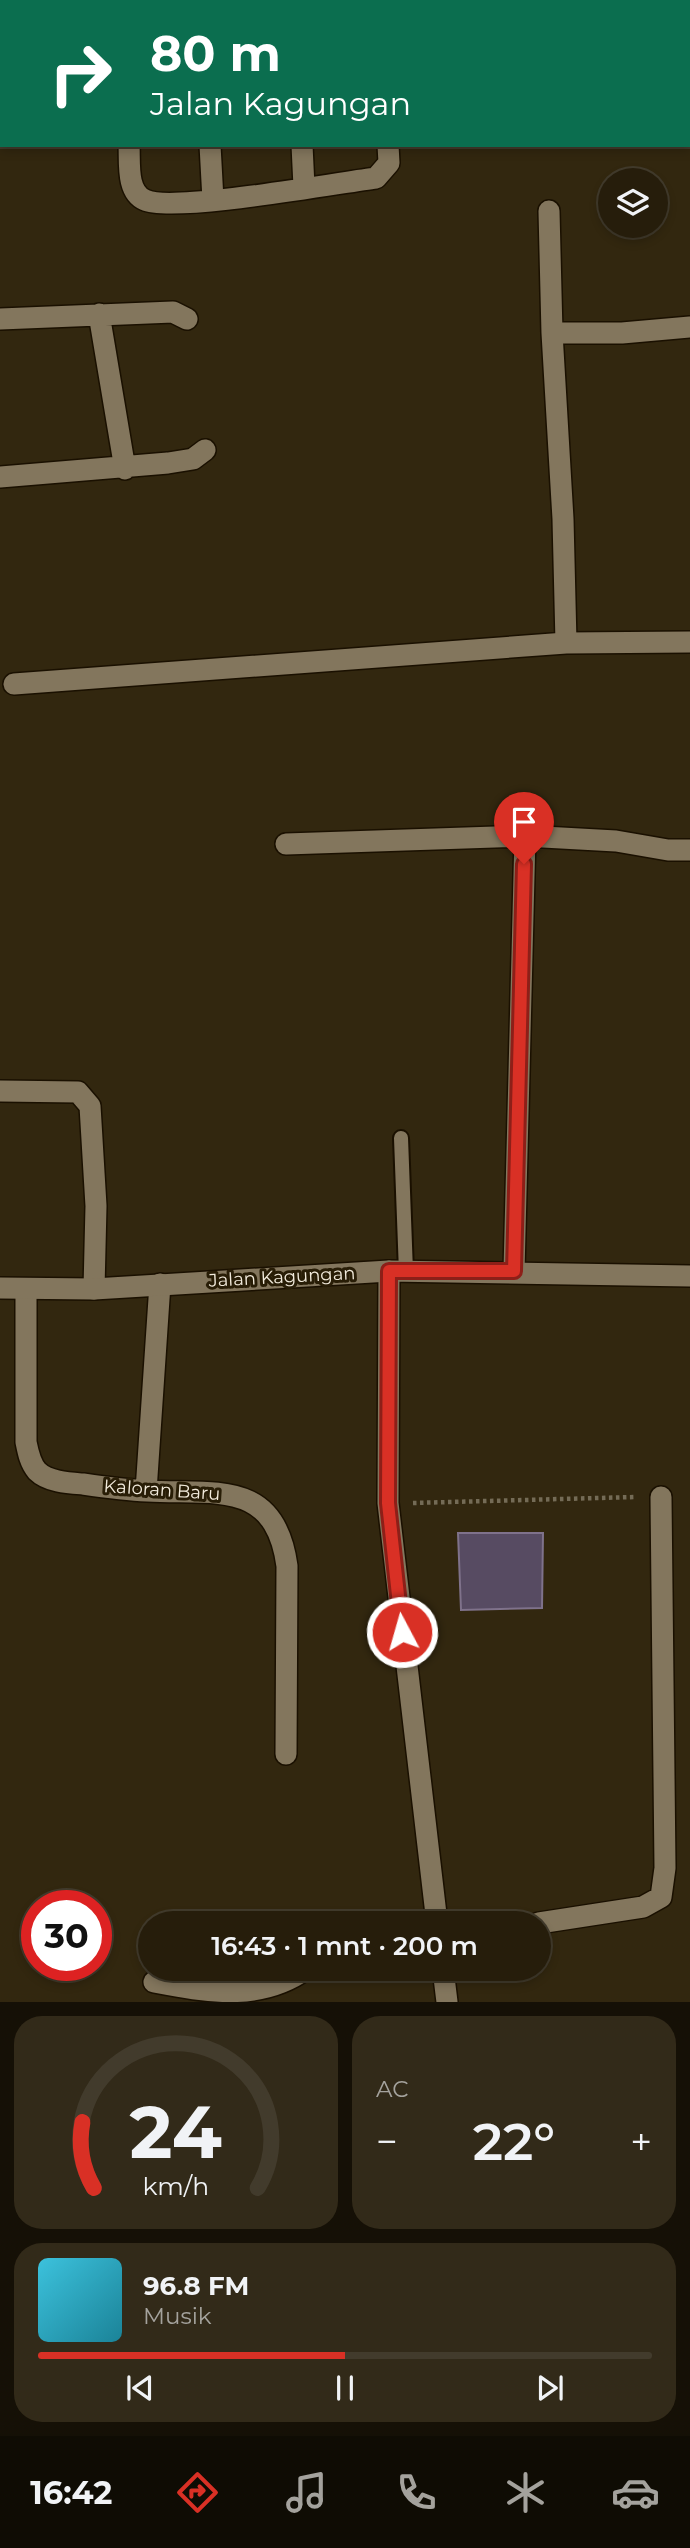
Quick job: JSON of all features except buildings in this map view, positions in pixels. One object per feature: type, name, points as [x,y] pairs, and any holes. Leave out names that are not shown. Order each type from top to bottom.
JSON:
[{"type":"street","points":[[129,147],[132,185],[145,200],[213,200],[376,178],[389,163],[388,147]]},
{"type":"street","points":[[210,147],[213,200]]},
{"type":"street","points":[[302,147],[304,187]]},
{"type":"street","points":[[549,211],[566,643]]},
{"type":"street","points":[[0,319],[173,312],[187,319]]},
{"type":"street","points":[[99,314],[125,468]]},
{"type":"street","points":[[552,333],[622,333],[690,327]]},
{"type":"street","points":[[0,477],[86,468],[125,468],[193,458],[205,450]]},
{"type":"street","points":[[14,684],[566,643],[690,642]]},
{"type":"street","points":[[514,1271],[525,836]]},
{"type":"street","points":[[286,844],[525,836],[616,841],[668,850],[690,850]]},
{"type":"street","points":[[0,1091],[79,1092],[86,1097],[90,1106],[96,1206],[94,1289]]},
{"type":"street","points":[[398,1271],[388,1503],[436,1911]]},
{"type":"street","name":"Jalan Kagungan","points":[[0,1288],[94,1289],[398,1271],[690,1276]]},
{"type":"street","points":[[146,1491],[160,1284]]},
{"type":"street","name":"Kaloran Baru","points":[[26,1289],[26,1442],[30,1460],[38,1473],[57,1481],[146,1491],[226,1493],[253,1502],[271,1518],[283,1539],[287,1566],[286,1754]]},
{"type":"street","points":[[551,1921],[643,1907],[660,1897],[665,1868],[661,1497]]},
{"type":"street","points":[[153,1982],[209,1993],[253,1993],[291,1981]]},
{"type":"street","points":[[444,1981],[447,2002]]},
{"type":"lane","points":[[398,1271],[401,1138]]},
{"type":"path","points":[[388,1503],[661,1497]]},
{"type":"route","points":[[402,1632],[388,1503],[389,1271],[514,1271],[524,864]]}]
